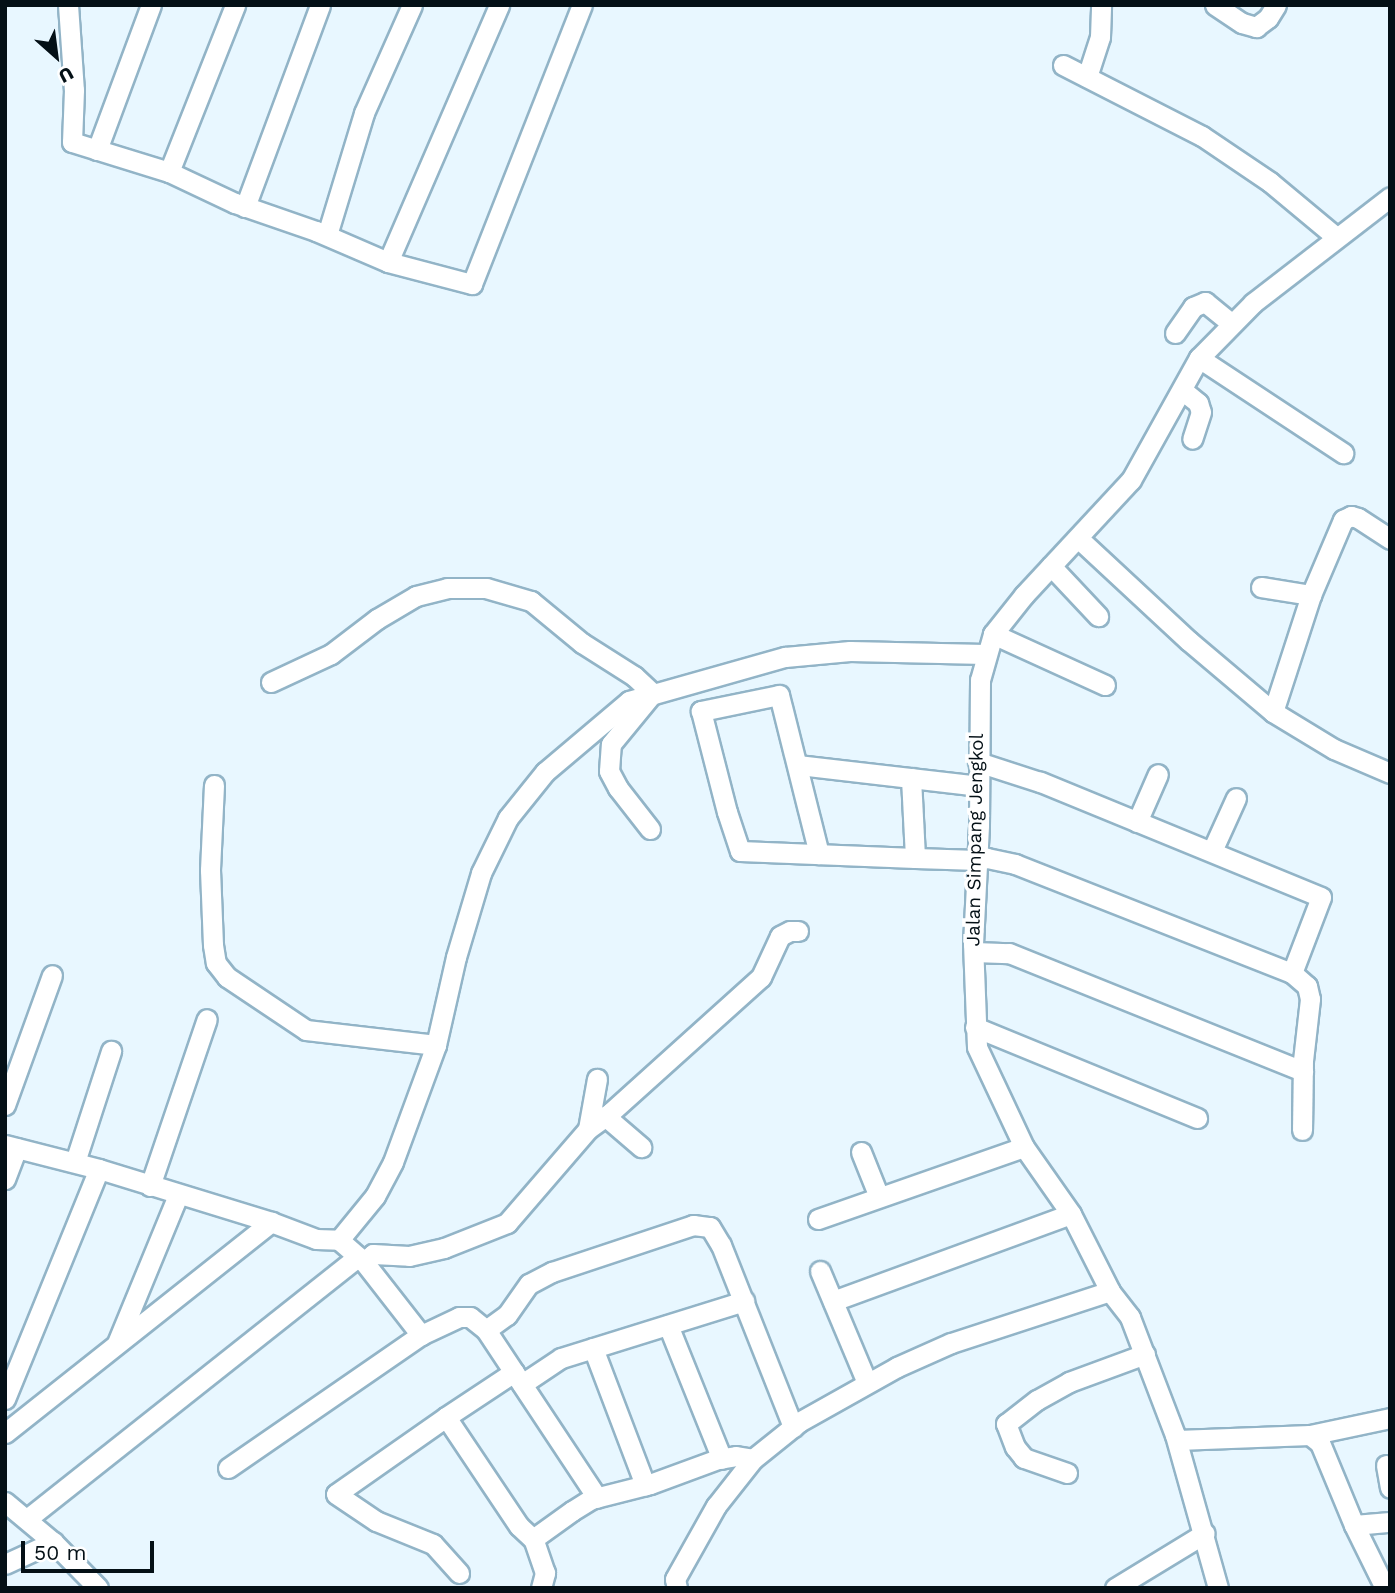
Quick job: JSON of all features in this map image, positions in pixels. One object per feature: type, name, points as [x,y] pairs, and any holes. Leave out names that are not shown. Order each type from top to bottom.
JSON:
[{"type":"street","points":[[68,5],[74,90],[72,142],[169,172],[245,206],[327,235],[388,262],[472,284],[582,5]]},
{"type":"street","points":[[97,150],[151,5]]},
{"type":"street","points":[[169,172],[235,5]]},
{"type":"street","points":[[245,206],[320,5]]},
{"type":"street","points":[[327,235],[364,113],[412,5]]},
{"type":"street","points":[[388,262],[499,5]]},
{"type":"street","points":[[1087,76],[1100,37],[1101,5]]},
{"type":"street","points":[[1215,5],[1242,23],[1256,27],[1268,18],[1276,5]]},
{"type":"street","points":[[1063,65],[1202,136],[1270,182],[1336,237]]},
{"type":"street","name":"Jalan Simpang Jengkol","points":[[1218,1588],[1177,1440],[1130,1317],[1110,1291],[1071,1213],[1024,1147],[987,1074],[977,1047],[974,952],[978,860],[979,680],[993,634],[1051,566],[1131,480],[1199,358],[1231,323],[1336,237],[1390,197]]},
{"type":"street","points":[[1175,332],[1194,307],[1205,302],[1231,323]]},
{"type":"street","points":[[1199,358],[1343,453]]},
{"type":"street","points":[[1182,390],[1198,404],[1201,412],[1192,439]]},
{"type":"street","points":[[1273,712],[1311,595],[1345,518],[1358,518],[1390,539]]},
{"type":"street","points":[[1078,538],[1189,641],[1273,712],[1334,749],[1390,773]]},
{"type":"street","points":[[1051,566],[1098,616]]},
{"type":"street","points":[[1261,587],[1311,595]]},
{"type":"street","points":[[271,682],[331,654],[377,619],[416,596],[447,588],[486,588],[531,601],[582,643],[616,662],[653,694]]},
{"type":"street","points":[[993,634],[1105,685]]},
{"type":"street","points":[[339,1240],[375,1196],[393,1162],[436,1045],[456,957],[481,873],[508,818],[545,772],[629,701],[785,657],[850,651],[985,654]]},
{"type":"street","points":[[650,829],[609,772],[611,744],[653,694]]},
{"type":"street","points":[[819,854],[779,695],[701,710],[727,812],[740,851],[915,858],[978,860],[987,858],[1015,864],[1292,972],[1307,986],[1310,999],[1303,1072],[1302,1130]]},
{"type":"street","points":[[978,762],[1212,851],[1321,897],[1292,972]]},
{"type":"street","points":[[798,765],[979,786]]},
{"type":"street","points":[[1138,822],[1158,774]]},
{"type":"street","points":[[911,778],[915,858]]},
{"type":"street","points":[[214,785],[211,870],[213,945],[216,963],[227,977],[306,1030],[436,1045]]},
{"type":"street","points":[[1212,851],[1236,798]]},
{"type":"street","points":[[27,1519],[361,1260],[373,1254],[409,1256],[444,1248],[507,1223],[587,1129],[761,977],[780,936],[790,930],[798,931]]},
{"type":"street","points":[[974,952],[1009,953],[1303,1072]]},
{"type":"street","points":[[5,1105],[52,975]]},
{"type":"street","points":[[150,1186],[207,1019]]},
{"type":"street","points":[[975,1027],[1197,1118]]},
{"type":"street","points":[[75,1162],[111,1051]]},
{"type":"street","points":[[587,1129],[597,1079]]},
{"type":"street","points":[[605,1116],[641,1146]]},
{"type":"street","points":[[5,1179],[11,1146],[99,1169],[271,1222],[316,1240],[339,1240],[361,1260],[421,1335]]},
{"type":"street","points":[[818,1219],[1024,1147]]},
{"type":"street","points":[[861,1152],[879,1197]]},
{"type":"street","points":[[5,1399],[99,1169]]},
{"type":"street","points":[[117,1345],[178,1195]]},
{"type":"street","points":[[833,1301],[1071,1213]]},
{"type":"street","points":[[5,1433],[271,1222]]},
{"type":"street","points":[[486,1329],[507,1315],[529,1283],[552,1272],[693,1225],[710,1227],[722,1245],[793,1427]]},
{"type":"street","points":[[820,1270],[867,1383]]},
{"type":"street","points":[[673,1585],[716,1506],[753,1459],[793,1427],[867,1383],[951,1343],[1110,1291]]},
{"type":"street","points":[[460,1573],[433,1544],[376,1521],[336,1494],[446,1417],[518,1378],[561,1358],[744,1301]]},
{"type":"street","points":[[228,1468],[421,1335],[459,1317],[470,1317],[486,1329],[597,1498]]},
{"type":"street","points":[[668,1325],[722,1459]]},
{"type":"street","points":[[593,1348],[645,1485]]},
{"type":"street","points":[[1067,1473],[1024,1458],[1015,1447],[1006,1424],[1060,1386],[1145,1354]]},
{"type":"street","points":[[446,1417],[519,1526],[533,1539],[545,1573],[541,1588]]},
{"type":"street","points":[[1177,1440],[1310,1435],[1390,1418]]},
{"type":"street","points":[[1310,1435],[1320,1443],[1354,1525],[1385,1588]]},
{"type":"street","points":[[533,1539],[572,1511],[597,1498],[722,1459],[736,1456],[753,1459]]},
{"type":"street","points":[[1386,1465],[1390,1488]]},
{"type":"street","points":[[5,1502],[53,1542],[98,1588]]},
{"type":"street","points":[[1354,1525],[1390,1522]]},
{"type":"street","points":[[1115,1588],[1205,1534]]},
{"type":"street","points":[[5,1564],[53,1542]]}]
